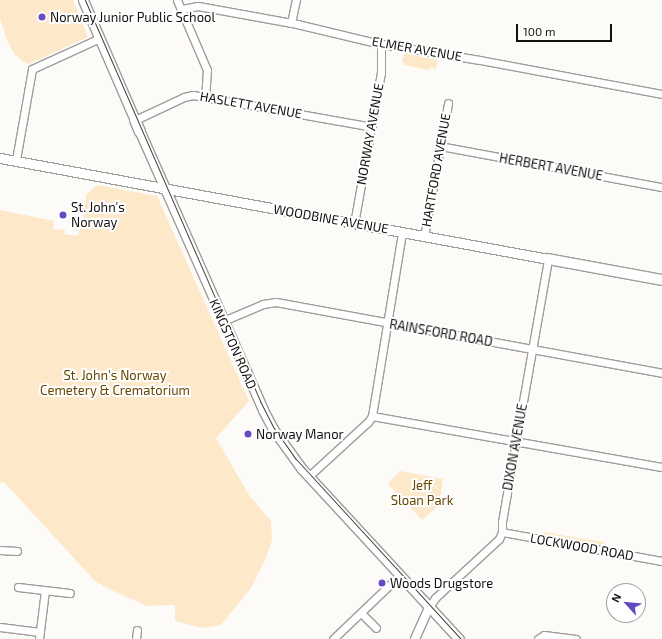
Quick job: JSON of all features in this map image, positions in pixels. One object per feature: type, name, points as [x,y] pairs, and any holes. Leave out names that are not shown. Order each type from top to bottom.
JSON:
[{"type":"main road","name":"KINGSTON ROAD","points":[[83,0],[223,321],[273,430],[309,476],[459,639]]},
{"type":"main road","name":"WOODBINE AVENUE","points":[[0,158],[662,280]]},
{"type":"street","points":[[177,0],[207,70],[205,96]]},
{"type":"street","points":[[291,23],[296,0]]},
{"type":"street","name":"ELMER AVENUE","points":[[182,9],[198,6],[291,23],[381,44],[480,60],[662,94]]},
{"type":"street","points":[[16,160],[32,69],[100,38]]},
{"type":"street","name":"NORWAY AVENUE","points":[[354,224],[381,73],[381,44]]},
{"type":"street","name":"HASLETT AVENUE","points":[[135,120],[184,97],[193,95],[372,127]]},
{"type":"street","name":"HARTFORD AVENUE","points":[[424,236],[448,103]]},
{"type":"street","name":"HERBERT AVENUE","points":[[440,146],[662,187]]},
{"type":"street","points":[[309,476],[368,422],[372,416],[402,232]]},
{"type":"street","name":"DIXON AVENUE","points":[[502,532],[502,522],[548,259]]},
{"type":"street","name":"RAINSFORD ROAD","points":[[223,321],[263,304],[276,302],[662,373]]},
{"type":"street","points":[[372,416],[662,467]]},
{"type":"street","points":[[415,639],[429,607],[435,598],[499,539],[502,532]]},
{"type":"street","name":"LOCKWOOD ROAD","points":[[502,532],[662,561]]},
{"type":"street","points":[[0,550],[18,551]]},
{"type":"street","points":[[333,639],[400,575]]},
{"type":"street","points":[[18,587],[70,593]]},
{"type":"street","points":[[0,627],[39,635],[45,590]]},
{"type":"street","points":[[361,613],[376,628]]},
{"type":"street","points":[[136,639],[137,630]]},
{"type":"street","points":[[538,639],[544,635],[576,639]]},
{"type":"green space","name":"Norway Junior Public School","points":[[0,0],[73,0],[88,37],[29,64],[24,62],[15,55],[8,42],[0,19]]},
{"type":"green space","points":[[404,53],[438,60],[436,69],[430,68],[429,70],[404,65],[405,63],[402,63]]},
{"type":"green space","name":"St. John's Norway Cemetery & Crematorium","points":[[97,185],[157,196],[249,401],[216,438],[249,495],[271,521],[272,540],[266,558],[251,588],[221,625],[202,628],[175,621],[175,605],[147,606],[105,587],[94,580],[5,483],[0,482],[0,210],[54,221],[53,229],[65,230],[64,234],[77,236],[83,224],[86,195]]},
{"type":"green space","name":"Jeff Sloan Park","points":[[400,471],[443,479],[439,505],[422,520],[388,484]]},
{"type":"green space","points":[[544,532],[604,542],[603,546],[544,535]]},
{"type":"tram line","points":[[85,0],[260,401],[274,428],[296,459],[461,639]]},
{"type":"place","name":"Norway Junior Public School","points":[[42,17]]},
{"type":"place","name":"St. John's Norway","points":[[63,215]]},
{"type":"place","name":"Norway Manor","points":[[248,434]]},
{"type":"place","name":"Woods Drugstore","points":[[382,583]]}]
